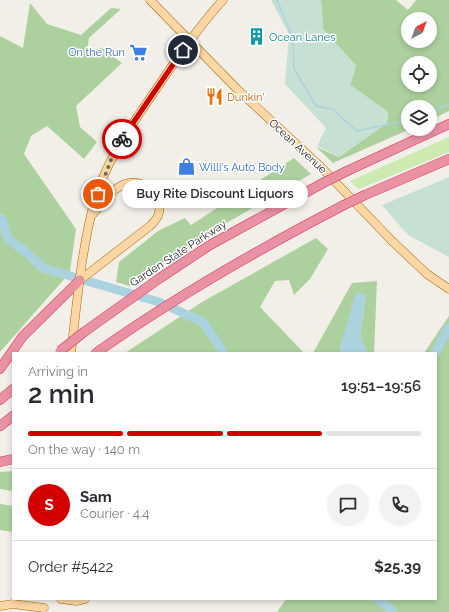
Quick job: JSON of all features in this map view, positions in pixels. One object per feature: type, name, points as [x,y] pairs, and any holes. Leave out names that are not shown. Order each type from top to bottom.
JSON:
[{"type":"highway","name":"Garden State Parkway","points":[[59,352],[84,332],[210,244],[323,183],[449,124]]},
{"type":"highway","points":[[98,352],[185,294],[260,250],[344,205],[449,159]]},
{"type":"highway","points":[[0,369],[23,336],[78,283]]},
{"type":"highway","points":[[0,400],[12,390]]},
{"type":"highway","points":[[0,426],[12,417]]},
{"type":"highway","points":[[0,462],[12,459]]},
{"type":"main road","name":"Ocean Avenue","points":[[150,0],[237,89],[321,167],[392,241],[427,274],[449,289]]},
{"type":"main road","points":[[71,352],[78,283],[93,215],[94,204],[102,180],[123,138],[189,41],[223,0]]},
{"type":"main road","points":[[78,283],[92,270],[150,226],[157,218],[158,203],[152,190],[147,186],[134,182],[118,188],[93,215]]},
{"type":"main road","points":[[68,600],[80,600]]},
{"type":"main road","points":[[0,606],[13,604],[40,606]]},
{"type":"green space","points":[[271,0],[321,0],[323,29],[356,66],[350,85],[388,112],[387,123],[339,157],[317,146],[326,128],[285,84],[289,34]]},
{"type":"green space","points":[[321,0],[396,0],[408,10],[416,0],[449,0],[449,111],[437,117],[437,100],[401,100],[401,133],[333,163],[316,147],[339,157],[387,123],[388,112],[350,85],[356,66],[323,29]]},
{"type":"green space","points":[[30,3],[47,24],[81,35],[111,8],[121,9],[89,38],[87,51],[102,48],[122,63],[76,106],[80,127],[97,142],[84,159],[47,126],[31,136],[24,154],[76,229],[69,278],[66,277],[0,352],[0,36],[23,48]]},
{"type":"green space","points":[[449,137],[449,152],[359,189],[350,181]]},
{"type":"green space","points":[[294,158],[311,174],[180,250],[129,286],[116,282],[119,262],[158,231],[185,218],[191,225]]},
{"type":"green space","points":[[449,177],[449,257],[408,235],[382,205]]},
{"type":"green space","points":[[316,238],[328,249],[310,279],[294,295],[289,280],[275,281],[260,307],[303,352],[127,352],[202,302]]},
{"type":"green space","points":[[377,281],[374,352],[367,352],[360,336],[366,295],[340,347],[342,352],[314,352],[352,283]]},
{"type":"green space","points":[[449,316],[449,612],[277,612],[285,600],[437,600],[437,352],[425,352]]},
{"type":"green space","points":[[12,471],[12,491],[0,489],[0,472]]},
{"type":"green space","points":[[0,504],[12,506],[12,532],[0,530]]},
{"type":"water","points":[[356,293],[366,295],[360,336],[367,352],[342,352],[340,347]]},
{"type":"waterway","points":[[277,0],[293,39],[294,69],[316,106],[332,109],[357,131],[401,122]]},
{"type":"waterway","points":[[437,109],[449,105]]},
{"type":"waterway","points":[[0,218],[2,219],[8,239],[26,252],[43,268],[159,302],[203,322],[223,352]]},
{"type":"waterway","points":[[436,352],[449,327]]},
{"type":"waterway","points":[[379,600],[393,612]]},
{"type":"way so far","points":[[98,194],[102,180],[122,139]]},
{"type":"place","name":"Ocean Lanes","points":[[256,37]]},
{"type":"place","name":"On the Run","points":[[138,52]]},
{"type":"place","name":"Dunkin'","points":[[214,97]]},
{"type":"place","name":"Willi's Auto Body","points":[[186,167]]},
{"type":"place","name":"Buy Rite Discount Liquors","points":[[98,194]]},
{"type":"route","points":[[122,139],[183,50]]}]
